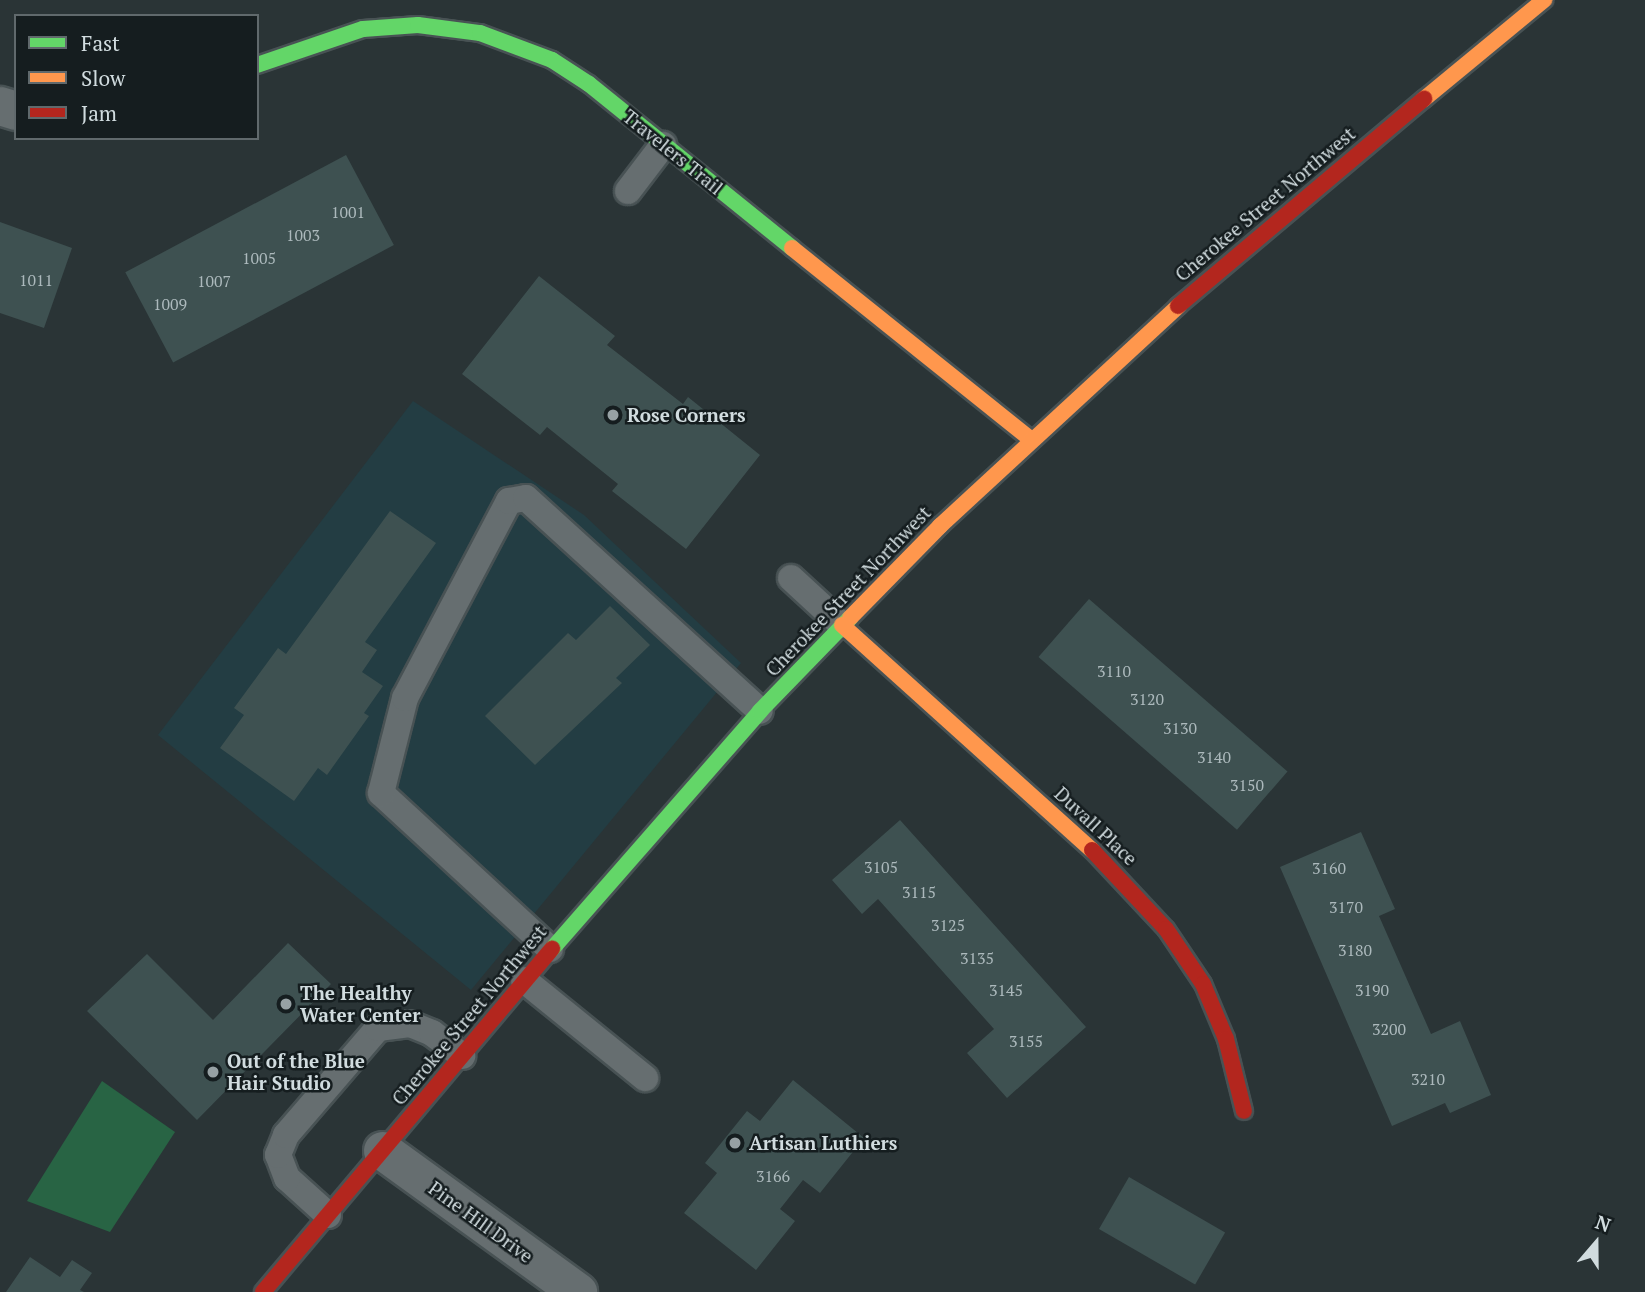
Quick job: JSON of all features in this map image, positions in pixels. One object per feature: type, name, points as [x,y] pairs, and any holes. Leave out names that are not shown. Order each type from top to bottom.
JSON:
[{"type":"main road","name":"Cherokee Street Northwest","points":[[263,1292],[550,949],[760,711],[842,625],[1030,439],[1214,272],[1544,0]]},
{"type":"main road","name":"Travelers Trail","points":[[259,64],[363,29],[418,25],[457,29],[552,60],[663,145],[1030,439]]},
{"type":"main road","name":"Duvall Place","points":[[842,625],[1081,838],[1166,929],[1203,984],[1226,1039],[1244,1111]]},
{"type":"street","name":"Pine Hill Drive","points":[[383,1151],[578,1292]]},
{"type":"lane","points":[[628,191],[663,145]]},
{"type":"lane","points":[[550,949],[381,793],[405,698],[509,501],[526,498],[760,711]]},
{"type":"lane","points":[[791,578],[842,625]]},
{"type":"lane","points":[[524,980],[645,1078]]},
{"type":"lane","points":[[328,1215],[287,1178],[278,1155],[286,1135],[377,1028],[410,1024],[432,1033],[462,1056]]},
{"type":"shaded area","points":[[413,401],[584,515],[741,663],[471,990],[158,735]]},
{"type":"green space","points":[[102,1081],[175,1132],[110,1232],[27,1201]]},
{"type":"building","points":[[346,155],[394,245],[173,362],[125,272]]},
{"type":"building","points":[[0,222],[72,248],[44,328],[0,313]]},
{"type":"building","name":"Rose Corners","points":[[539,276],[615,336],[607,345],[683,404],[688,397],[760,455],[686,549],[612,491],[618,484],[547,427],[540,435],[462,374]]},
{"type":"building","points":[[390,511],[436,543],[365,642],[377,650],[362,672],[383,686],[364,713],[369,716],[327,775],[318,768],[294,801],[220,748],[244,715],[234,708],[278,648],[286,654]]},
{"type":"building","points":[[1089,599],[1287,772],[1237,830],[1038,657]]},
{"type":"building","points":[[610,606],[650,645],[616,678],[622,683],[535,765],[485,716],[568,633],[576,640]]},
{"type":"building","points":[[900,820],[1086,1027],[1007,1098],[967,1053],[994,1029],[878,899],[862,914],[832,880]]},
{"type":"building","points":[[1361,832],[1395,909],[1379,916],[1431,1034],[1460,1021],[1491,1095],[1450,1113],[1445,1103],[1392,1126],[1280,867]]},
{"type":"building","points":[[288,943],[331,984],[197,1120],[87,1011],[147,954],[213,1020]]},
{"type":"building","points":[[793,1080],[864,1138],[820,1193],[803,1180],[780,1209],[795,1221],[756,1270],[684,1213],[717,1173],[705,1163],[747,1111],[760,1121]]},
{"type":"building","points":[[1129,1177],[1225,1232],[1195,1284],[1099,1229]]},
{"type":"building","points":[[30,1257],[60,1277],[72,1260],[92,1273],[80,1290],[84,1292],[6,1292]]},
{"type":"traffic: fast","points":[[259,64],[363,29],[418,25],[480,33],[552,60],[589,84],[792,248]]},
{"type":"traffic: fast","points":[[552,949],[760,711],[850,618]]},
{"type":"traffic: slow","points":[[1424,99],[1544,0]]},
{"type":"traffic: slow","points":[[792,248],[1030,439]]},
{"type":"traffic: slow","points":[[850,618],[940,526],[1178,306]]},
{"type":"traffic: slow","points":[[842,625],[1092,850]]},
{"type":"traffic: jam","points":[[1178,306],[1424,99]]},
{"type":"traffic: jam","points":[[1092,850],[1166,929],[1203,984],[1226,1039],[1244,1111]]},
{"type":"traffic: jam","points":[[263,1292],[552,949]]},
{"type":"place","name":"Rose Corners","points":[[613,415]]},
{"type":"place","name":"The Healthy Water Center","points":[[286,1004]]},
{"type":"place","name":"Out of the Blue Hair Studio","points":[[213,1072]]},
{"type":"place","name":"Artisan Luthiers","points":[[735,1143]]}]
